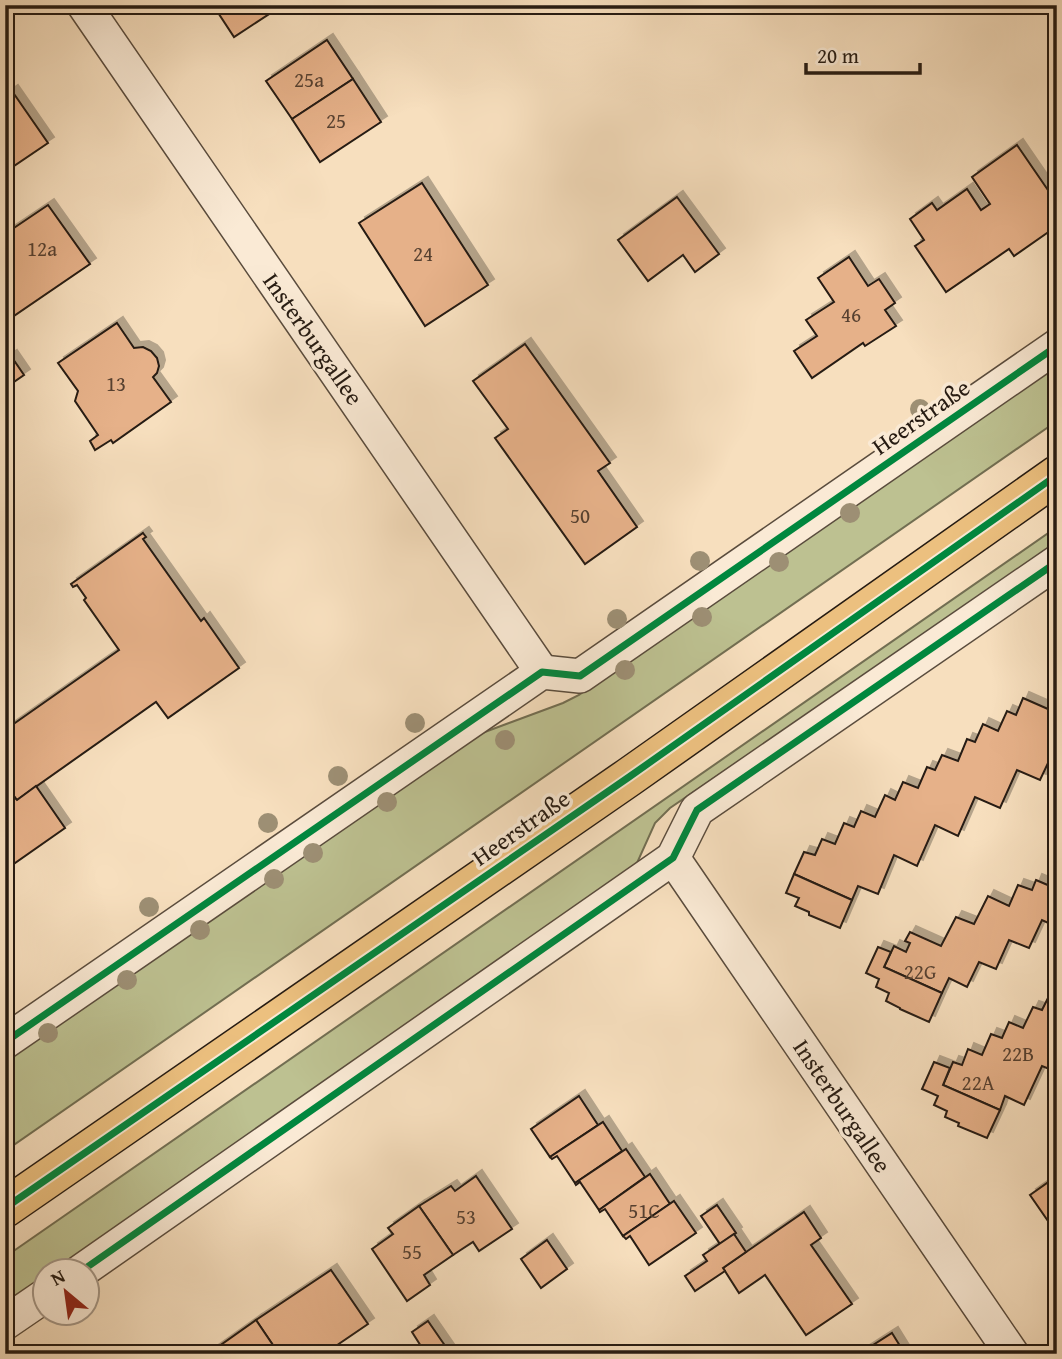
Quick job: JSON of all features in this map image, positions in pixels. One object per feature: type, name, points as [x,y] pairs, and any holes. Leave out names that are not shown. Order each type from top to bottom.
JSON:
[{"type":"main road","name":"Heerstraße","points":[[5,1208],[629,777],[1057,475]]},
{"type":"street","name":"Insterburgallee","points":[[84,5],[542,672]]},
{"type":"street","name":"Heerstraße","points":[[542,672],[580,676],[1057,346]]},
{"type":"street","points":[[100,1258],[673,858],[697,810],[1057,562]]},
{"type":"street","points":[[5,1042],[542,672]]},
{"type":"street","name":"Insterburgallee","points":[[673,858],[1012,1354]]},
{"type":"street","points":[[5,1323],[32,1305]]},
{"type":"green space","points":[[1057,362],[1057,421],[5,1151],[5,1056],[466,739],[579,695]]},
{"type":"green space","points":[[1057,527],[1057,545],[670,808],[655,823],[637,863],[629,872],[73,1258],[32,1258],[32,1287],[5,1306],[5,1257]]},
{"type":"building","points":[[213,5],[283,5],[234,37]]},
{"type":"building","points":[[327,40],[353,79],[292,119],[266,81]]},
{"type":"building","points":[[353,79],[381,122],[320,162],[292,119]]},
{"type":"building","points":[[12,91],[48,143],[5,172],[5,96]]},
{"type":"building","points":[[1017,145],[1052,196],[1057,193],[1057,226],[1014,256],[1009,249],[946,292],[915,246],[924,240],[910,219],[932,203],[937,210],[967,189],[981,210],[990,204],[972,177]]},
{"type":"building","points":[[422,183],[488,285],[425,326],[359,223]]},
{"type":"building","points":[[677,197],[719,254],[695,272],[683,255],[648,281],[618,240]]},
{"type":"building","points":[[48,205],[90,264],[5,322],[5,234]]},
{"type":"building","points":[[849,257],[868,286],[879,279],[895,303],[885,310],[896,326],[865,346],[863,343],[812,378],[794,351],[817,336],[806,320],[834,302],[818,278]]},
{"type":"building","points":[[117,323],[134,348],[143,347],[157,358],[159,366],[153,377],[171,402],[113,443],[111,440],[95,450],[90,441],[98,435],[75,401],[78,391],[58,363]]},
{"type":"building","points":[[525,344],[610,463],[598,471],[637,527],[585,564],[495,438],[508,429],[473,381]]},
{"type":"building","points":[[11,356],[24,375],[5,388],[5,360]]},
{"type":"building","points":[[143,533],[146,537],[143,539],[201,621],[204,618],[239,668],[168,718],[156,702],[17,800],[5,784],[5,730],[119,650],[84,600],[86,598],[77,585],[73,587],[71,584]]},
{"type":"building","points":[[1023,698],[1057,713],[1057,744],[1040,780],[1017,770],[1000,808],[975,797],[958,836],[935,825],[917,866],[894,855],[878,894],[858,886],[852,900],[794,874],[804,852],[815,855],[822,839],[835,844],[844,823],[854,827],[861,811],[875,817],[885,795],[895,800],[903,782],[918,788],[927,767],[935,770],[942,755],[958,761],[967,739],[975,742],[983,724],[998,731],[1007,711],[1016,715]]},
{"type":"building","points":[[5,784],[15,798],[5,804]]},
{"type":"building","points":[[36,786],[65,828],[5,870],[5,804],[15,798],[17,800]]},
{"type":"building","points":[[794,874],[852,900],[840,928],[795,906],[799,898],[786,893]]},
{"type":"building","points":[[1036,880],[1057,889],[1057,927],[1042,920],[1029,948],[1009,940],[996,969],[979,962],[967,987],[949,978],[942,993],[884,967],[894,946],[906,952],[910,943],[905,941],[910,932],[941,946],[956,917],[974,924],[988,896],[1009,906],[1018,885],[1032,890]]},
{"type":"building","points":[[878,947],[891,952],[884,967],[942,993],[929,1022],[886,1001],[889,993],[876,987],[879,979],[866,973]]},
{"type":"building","points":[[1050,994],[1057,996],[1057,1072],[1042,1066],[1024,1105],[1005,1096],[1000,1110],[943,1085],[953,1062],[962,1065],[968,1049],[982,1055],[991,1034],[1002,1038],[1009,1022],[1023,1028],[1033,1007],[1042,1010]]},
{"type":"building","points":[[934,1062],[950,1068],[943,1085],[1000,1110],[987,1138],[958,1126],[959,1123],[945,1117],[947,1111],[934,1105],[938,1096],[922,1089]]},
{"type":"building","points":[[579,1096],[598,1125],[550,1157],[531,1129]]},
{"type":"building","points":[[603,1122],[622,1151],[575,1183],[557,1156],[552,1159],[550,1157]]},
{"type":"building","points":[[626,1149],[645,1177],[599,1210],[580,1182],[576,1185],[575,1183]]},
{"type":"building","points":[[650,1174],[670,1204],[623,1236],[605,1209],[600,1212],[599,1210]]},
{"type":"building","points":[[476,1176],[512,1229],[479,1251],[473,1242],[453,1255],[419,1206],[451,1186],[455,1191]]},
{"type":"building","points":[[1057,1176],[1057,1234],[1030,1195]]},
{"type":"building","points":[[674,1201],[696,1233],[649,1265],[630,1236],[626,1239],[623,1236]]},
{"type":"building","points":[[717,1205],[736,1233],[720,1244],[701,1216]]},
{"type":"building","points":[[419,1206],[453,1255],[424,1275],[430,1285],[407,1301],[372,1249],[393,1234],[388,1228]]},
{"type":"building","points":[[804,1212],[821,1238],[811,1245],[852,1304],[806,1335],[765,1275],[739,1293],[723,1268]]},
{"type":"building","points":[[734,1234],[746,1252],[723,1268],[725,1271],[695,1291],[685,1276],[707,1261],[703,1255]]},
{"type":"building","points":[[547,1240],[567,1269],[541,1288],[521,1259]]},
{"type":"building","points":[[331,1270],[368,1324],[324,1354],[279,1354],[256,1320]]},
{"type":"building","points":[[256,1320],[279,1354],[208,1354]]},
{"type":"building","points":[[428,1321],[448,1350],[443,1354],[426,1354],[412,1332]]},
{"type":"building","points":[[892,1333],[905,1354],[859,1354]]},
{"type":"cycle path","points":[[5,1042],[542,672],[580,676],[1057,346]]},
{"type":"cycle path","points":[[5,1208],[629,777],[1057,475]]},
{"type":"cycle path","points":[[100,1258],[673,858],[697,810],[1057,562]]}]
